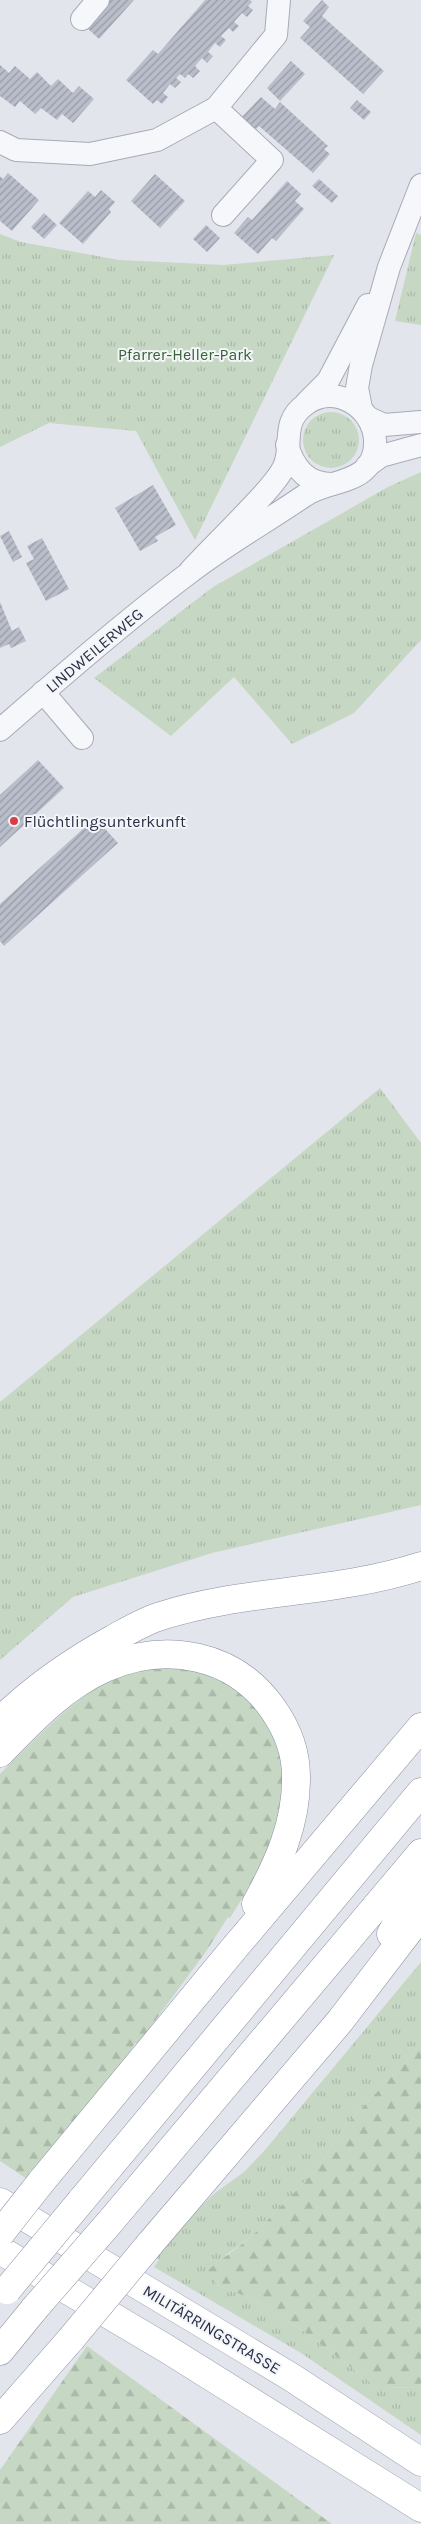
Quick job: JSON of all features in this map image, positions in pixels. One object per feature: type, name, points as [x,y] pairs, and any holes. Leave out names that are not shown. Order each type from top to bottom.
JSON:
[{"type":"main road","points":[[0,1720],[44,1681],[78,1658],[160,1616],[221,1602],[343,1585],[385,1577],[421,1566]]},
{"type":"main road","points":[[0,1753],[62,1695],[105,1668],[127,1660],[158,1655],[193,1656],[218,1663],[245,1678],[267,1700],[284,1728],[294,1759],[296,1784],[290,1826],[276,1867],[231,1952]]},
{"type":"main road","points":[[0,2234],[231,1952],[421,1727]]},
{"type":"main road","points":[[4,2294],[421,1792]]},
{"type":"main road","points":[[0,2351],[421,1853]]},
{"type":"main road","points":[[340,2022],[421,1878]]},
{"type":"main road","points":[[0,2420],[340,2022],[421,1915]]},
{"type":"main road","points":[[340,2022],[392,1975],[421,1942]]},
{"type":"main road","name":"MILITÄRRINGSTRASSE","points":[[0,2202],[283,2372],[421,2462]]},
{"type":"main road","points":[[0,2250],[166,2349],[421,2508]]},
{"type":"street","points":[[82,19],[98,0]]},
{"type":"street","points":[[0,142],[16,150],[90,154],[157,140],[216,108],[276,35],[279,0]]},
{"type":"street","points":[[216,108],[272,160],[222,215]]},
{"type":"street","points":[[367,466],[375,442],[357,388],[361,365],[389,267],[421,185]]},
{"type":"street","name":"LINDWEILERWEG","points":[[190,571],[273,484],[284,466],[288,429],[295,414],[328,381],[389,267]]},
{"type":"street","points":[[307,403],[322,397],[338,397],[350,400],[365,413],[384,425],[421,422]]},
{"type":"street","points":[[287,445],[292,460],[301,473],[324,484],[336,484]]},
{"type":"street","name":"LINDWEILERWEG","points":[[0,730],[100,644],[190,571],[312,490],[336,484],[358,475],[380,456],[421,445]]},
{"type":"street","points":[[43,692],[82,738]]},
{"type":"green space","points":[[416,233],[421,235],[421,325],[395,321]]},
{"type":"green space","name":"Pfarrer-Heller-Park","points":[[0,234],[21,242],[119,260],[224,265],[334,255],[195,540],[136,431],[49,423],[0,447]]},
{"type":"green space","points":[[331,412],[342,414],[351,420],[357,429],[359,440],[357,451],[351,460],[342,466],[331,468],[320,466],[311,460],[305,451],[303,440],[305,429],[311,420],[320,414]]},
{"type":"green space","points":[[421,472],[421,640],[354,713],[292,744],[234,677],[171,736],[94,678],[213,587],[388,487]]},
{"type":"green space","points":[[380,1088],[421,1143],[421,1505],[212,1553],[73,1597],[0,1660],[0,1402]]},
{"type":"green space","points":[[168,1665],[217,1676],[248,1696],[273,1731],[284,1770],[276,1832],[260,1869],[230,1918],[228,1917],[205,1953],[137,2045],[135,2043],[128,2055],[27,2179],[0,2161],[0,1774],[41,1733],[86,1695],[119,1676],[143,1669]]},
{"type":"green space","points":[[421,1962],[421,2045],[347,2124],[315,2171],[251,2237],[226,2255],[217,2285],[255,2300],[306,2333],[378,2388],[421,2387],[421,2435],[301,2353],[154,2267],[159,2260],[156,2258],[192,2215],[215,2193],[244,2172],[265,2150]]},
{"type":"green space","points":[[421,2045],[421,2387],[378,2388],[306,2333],[255,2300],[217,2285],[208,2270],[251,2237],[315,2171],[347,2124]]},
{"type":"green space","points":[[87,2346],[332,2524],[0,2524],[0,2470]]},
{"type":"building","points":[[110,0],[134,0],[99,39],[86,27]]},
{"type":"building","points":[[205,0],[250,0],[252,2],[248,6],[253,10],[247,17],[242,13],[234,22],[239,26],[233,32],[229,28],[221,36],[226,40],[220,47],[215,43],[208,52],[213,56],[207,63],[202,58],[195,66],[200,71],[193,78],[188,74],[185,78],[180,74],[176,78],[181,82],[175,88],[170,84],[163,93],[168,97],[162,104],[157,100],[153,104],[126,80],[153,50],[158,54]]},
{"type":"building","points":[[322,0],[329,7],[322,16],[384,71],[363,94],[300,38],[310,27],[303,21]]},
{"type":"building","points":[[291,61],[305,74],[280,101],[267,88]]},
{"type":"building","points":[[0,65],[9,73],[15,66],[30,79],[37,72],[51,86],[58,79],[73,93],[79,86],[94,99],[73,123],[62,114],[57,120],[41,108],[35,114],[20,101],[15,107],[0,96]]},
{"type":"building","points":[[261,97],[275,109],[280,102],[328,146],[324,149],[330,154],[313,173],[259,126],[256,129],[242,117]]},
{"type":"building","points":[[357,100],[371,112],[364,120],[350,108]]},
{"type":"building","points":[[8,173],[39,200],[12,231],[0,221],[0,176],[3,179]]},
{"type":"building","points":[[155,174],[185,201],[160,228],[131,201]]},
{"type":"building","points":[[319,179],[338,196],[332,203],[312,186]]},
{"type":"building","points":[[287,181],[301,194],[295,201],[304,209],[276,241],[272,238],[258,254],[234,233],[248,217],[252,220]]},
{"type":"building","points":[[101,190],[115,202],[109,209],[111,212],[83,244],[59,223],[88,191],[95,197]]},
{"type":"building","points":[[44,213],[57,225],[44,239],[31,227]]},
{"type":"building","points":[[206,225],[220,238],[207,252],[193,239]]},
{"type":"building","points":[[153,485],[176,525],[155,537],[158,541],[140,551],[115,508]]},
{"type":"building","points":[[9,531],[22,557],[13,562],[0,536]]},
{"type":"building","points":[[42,538],[69,589],[46,601],[26,563],[34,559],[27,546]]},
{"type":"building","points":[[0,602],[12,631],[19,627],[26,641],[11,648],[9,644],[0,648]]},
{"type":"building","name":"Flüchtlingsunterkunft","points":[[38,760],[64,788],[0,847],[0,795]]},
{"type":"building","points":[[95,818],[118,843],[4,946],[0,941],[0,904]]},
{"type":"place","name":"Flüchtlingsunterkunft","points":[[14,821]]}]
